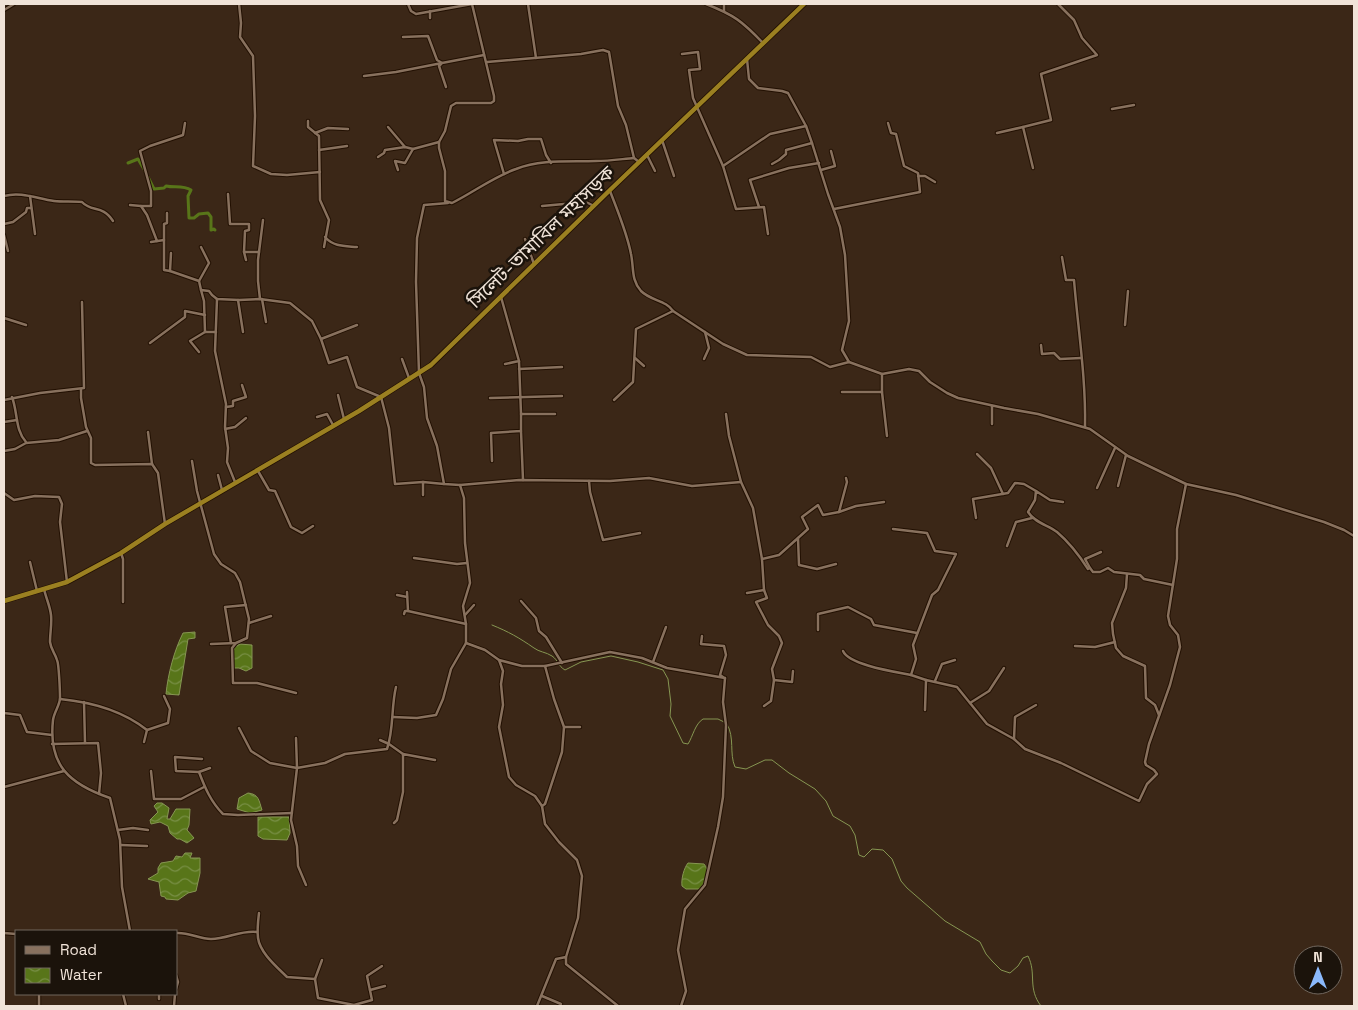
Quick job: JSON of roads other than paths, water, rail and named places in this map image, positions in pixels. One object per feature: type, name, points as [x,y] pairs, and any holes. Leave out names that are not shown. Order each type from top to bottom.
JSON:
[{"type":"highway","name":"সিলেট-তামাবিল মহাসড়ক","points":[[4,601],[67,582],[121,553],[200,502],[344,420],[431,365],[804,4]]},
{"type":"street","points":[[4,10],[14,4]]},
{"type":"street","points":[[239,4],[240,37],[253,56],[255,116],[253,166],[271,174],[287,175],[320,172]]},
{"type":"street","points":[[408,4],[413,14],[472,4],[487,62],[494,101],[453,104],[440,142],[439,148],[445,171],[445,201],[448,203]]},
{"type":"street","points":[[528,4],[536,58]]},
{"type":"street","points":[[706,4],[724,10],[746,25],[763,43]]},
{"type":"street","points":[[724,4],[724,10]]},
{"type":"street","points":[[997,134],[1051,120],[1041,74],[1097,55],[1082,38],[1074,20],[1058,4]]},
{"type":"street","points":[[430,11],[430,18]]},
{"type":"street","points":[[403,37],[428,36],[437,60],[442,63]]},
{"type":"street","points":[[487,62],[603,50],[610,52],[618,106],[626,125],[634,158],[639,162]]},
{"type":"street","points":[[682,54],[698,52],[700,68],[688,70],[693,98],[723,166],[736,209],[764,207],[768,234]]},
{"type":"street","points":[[364,76],[408,70],[484,55]]},
{"type":"street","points":[[747,59],[749,79],[758,88],[782,90],[788,94],[806,126],[840,226],[846,269],[849,321],[842,350],[849,362]]},
{"type":"street","points":[[442,63],[439,66],[446,87]]},
{"type":"street","points":[[1112,109],[1134,104]]},
{"type":"street","points":[[308,121],[308,127],[318,136],[320,200],[329,220],[324,247]]},
{"type":"street","points":[[130,205],[151,206],[151,191],[140,151],[183,135],[184,123]]},
{"type":"street","points":[[834,209],[920,192],[918,173],[904,166],[896,134],[891,133],[888,124]]},
{"type":"street","points":[[723,166],[770,134],[806,126]]},
{"type":"street","points":[[388,127],[405,147]]},
{"type":"street","points":[[1023,127],[1033,168]]},
{"type":"street","points":[[315,133],[328,128],[348,129]]},
{"type":"street","points":[[504,174],[494,140],[518,142],[528,139],[541,139],[546,155],[551,163]]},
{"type":"street","points":[[662,140],[674,176]]},
{"type":"street","points":[[378,157],[384,154],[385,150],[405,147],[413,149],[440,142]]},
{"type":"street","points":[[772,164],[786,154],[786,150],[812,143]]},
{"type":"street","points":[[319,150],[347,146]]},
{"type":"street","points":[[398,170],[395,161],[405,162],[413,149]]},
{"type":"street","points":[[821,170],[835,166],[831,151]]},
{"type":"street","points":[[647,154],[655,171]]},
{"type":"street","points":[[444,484],[437,446],[427,418],[424,387],[419,373],[416,282],[417,238],[424,205],[448,203],[478,190],[483,184],[504,174],[530,165],[634,158]]},
{"type":"street","points":[[759,207],[750,180],[789,168],[818,163]]},
{"type":"street","points":[[918,176],[925,176],[935,182]]},
{"type":"street","points":[[610,190],[631,255],[633,278],[641,291],[650,298],[669,305],[673,311],[723,344],[747,355],[811,357],[830,368],[849,362],[882,374],[909,369],[919,371],[930,382],[958,398],[1038,414],[1085,427],[1126,455],[1186,484],[1316,519],[1354,536]]},
{"type":"street","points":[[228,194],[230,224],[249,224],[249,230],[245,231],[244,252],[246,260]]},
{"type":"street","points":[[4,196],[30,196],[53,201],[82,202],[86,206],[107,212],[113,221]]},
{"type":"street","points":[[30,196],[35,234]]},
{"type":"street","points":[[542,206],[586,202],[594,206]]},
{"type":"street","points":[[141,206],[147,215],[157,241]]},
{"type":"street","points":[[4,224],[13,222],[26,212],[27,208],[31,208]]},
{"type":"street","points":[[167,213],[167,223],[164,224],[164,270],[199,281]]},
{"type":"street","points":[[263,220],[258,280],[266,322]]},
{"type":"street","points":[[4,235],[8,250]]},
{"type":"street","points":[[325,237],[330,243],[340,246],[357,247]]},
{"type":"street","points":[[525,239],[534,264]]},
{"type":"street","points":[[151,242],[164,240]]},
{"type":"street","points":[[201,247],[210,263],[199,281],[206,315],[205,332]]},
{"type":"street","points":[[244,252],[260,252]]},
{"type":"street","points":[[170,271],[171,253]]},
{"type":"street","points":[[1062,257],[1066,280],[1074,280],[1080,358],[1086,395],[1085,427]]},
{"type":"street","points":[[201,290],[209,291],[216,299],[261,299],[290,303],[312,321],[329,363],[347,357],[357,387],[381,397],[389,428],[396,484],[423,482],[460,485],[523,480],[589,481],[649,478],[692,486],[741,482]]},
{"type":"street","points":[[1126,325],[1128,291]]},
{"type":"street","points":[[501,297],[519,361],[523,480]]},
{"type":"street","points":[[216,299],[215,351],[222,378],[226,407],[227,462],[235,482]]},
{"type":"street","points":[[238,300],[243,332]]},
{"type":"street","points":[[4,400],[12,397],[84,388],[86,384],[82,302]]},
{"type":"street","points":[[150,343],[185,317],[185,311],[206,315]]},
{"type":"street","points":[[614,400],[633,382],[636,329],[673,311]]},
{"type":"street","points":[[4,318],[26,325]]},
{"type":"street","points":[[320,339],[357,325]]},
{"type":"street","points":[[199,352],[190,341],[205,332],[216,332]]},
{"type":"street","points":[[704,359],[709,348],[705,332]]},
{"type":"street","points":[[1041,345],[1042,354],[1054,353],[1060,359],[1080,358]]},
{"type":"street","points":[[635,358],[644,366]]},
{"type":"street","points":[[402,359],[410,379]]},
{"type":"street","points":[[504,364],[519,361]]},
{"type":"street","points":[[519,369],[562,367]]},
{"type":"street","points":[[882,374],[887,436]]},
{"type":"street","points":[[226,407],[232,406],[233,401],[246,397],[242,385]]},
{"type":"street","points":[[81,389],[81,404],[91,438],[91,463],[152,464]]},
{"type":"street","points":[[842,392],[882,392]]},
{"type":"street","points":[[338,395],[344,420]]},
{"type":"street","points":[[490,398],[562,396]]},
{"type":"street","points":[[12,397],[19,434],[26,443]]},
{"type":"street","points":[[992,406],[992,424]]},
{"type":"street","points":[[317,417],[327,414],[333,426]]},
{"type":"street","points":[[521,414],[555,414]]},
{"type":"street","points":[[726,414],[729,436],[741,482],[753,508],[762,559],[764,590],[767,598],[756,602],[768,625],[779,636],[782,643],[772,669],[774,680],[771,701],[764,706]]},
{"type":"street","points":[[225,430],[234,427],[246,418]]},
{"type":"street","points":[[4,422],[17,420]]},
{"type":"street","points":[[4,451],[15,449],[26,443],[59,440],[88,431]]},
{"type":"street","points":[[492,462],[491,433],[521,431]]},
{"type":"street","points":[[148,432],[152,464],[158,473],[165,524]]},
{"type":"street","points":[[1097,488],[1115,448]]},
{"type":"street","points":[[977,454],[991,468],[1003,494]]},
{"type":"street","points":[[1118,486],[1126,455]]},
{"type":"street","points":[[192,461],[200,502],[214,554],[221,564],[235,573],[240,582],[249,623],[247,638],[236,643],[211,644]]},
{"type":"street","points":[[260,468],[269,490],[275,491],[291,527],[302,533],[313,526]]},
{"type":"street","points":[[218,475],[222,490]]},
{"type":"street","points":[[839,512],[848,482],[846,478]]},
{"type":"street","points":[[589,481],[590,492],[603,540],[640,533]]},
{"type":"street","points":[[423,482],[423,495]]},
{"type":"street","points":[[976,518],[973,498],[1008,494],[1015,483],[1024,484],[1050,500],[1063,502]]},
{"type":"street","points":[[843,650],[844,654],[854,660],[957,687],[987,724],[1014,739],[1025,749],[1061,763],[1139,801],[1147,784],[1158,774],[1146,765],[1145,762],[1180,647],[1178,635],[1170,625],[1168,616],[1177,559],[1177,529],[1186,484]]},
{"type":"street","points":[[393,717],[417,718],[436,715],[443,699],[451,669],[466,643],[466,624],[463,606],[470,583],[467,563],[464,498],[460,485]]},
{"type":"street","points":[[1036,491],[1035,500],[1028,512],[1032,518],[1056,531],[1071,545],[1088,569],[1090,568]]},
{"type":"street","points":[[4,493],[14,500],[35,496],[59,497],[62,504],[60,522],[67,582]]},
{"type":"street","points":[[762,559],[779,555],[808,529],[802,517],[818,505],[823,515],[856,506],[884,502]]},
{"type":"street","points":[[1007,546],[1016,522],[1032,518]]},
{"type":"street","points":[[892,530],[927,533],[935,551],[956,554],[938,590],[932,595],[912,645],[916,659],[911,675]]},
{"type":"street","points":[[798,538],[799,565],[816,569],[836,564]]},
{"type":"street","points":[[1101,552],[1085,559],[1093,572],[1100,572],[1108,568],[1114,572],[1140,575],[1144,579],[1173,585]]},
{"type":"street","points":[[121,553],[123,558],[123,602]]},
{"type":"street","points":[[414,558],[457,564],[467,563]]},
{"type":"street","points":[[30,562],[37,591]]},
{"type":"street","points":[[1127,574],[1126,588],[1112,623],[1116,648],[1123,656],[1145,666],[1146,698],[1156,704],[1160,715]]},
{"type":"street","points":[[44,589],[51,615],[50,643],[53,654],[58,662],[60,699],[54,718],[52,744],[57,759],[64,771],[79,783],[110,798],[118,830],[122,887],[130,930]]},
{"type":"street","points":[[747,593],[764,590]]},
{"type":"street","points":[[407,592],[408,611]]},
{"type":"street","points":[[397,595],[407,597]]},
{"type":"street","points":[[521,601],[536,618],[539,631],[546,637],[562,663]]},
{"type":"street","points":[[231,643],[225,607],[246,605]]},
{"type":"street","points":[[465,615],[474,605]]},
{"type":"street","points":[[818,630],[818,614],[848,606],[871,619],[874,625],[917,633]]},
{"type":"street","points":[[404,614],[405,611],[408,611],[466,624]]},
{"type":"street","points":[[249,623],[271,616]]},
{"type":"street","points":[[653,662],[666,627]]},
{"type":"street","points":[[702,636],[701,644],[724,646],[726,655],[720,675],[725,678]]},
{"type":"street","points":[[1074,646],[1095,647],[1115,642]]},
{"type":"street","points":[[236,643],[232,648],[233,683],[257,683],[296,692]]},
{"type":"street","points":[[466,643],[485,650],[499,660],[522,666],[545,666],[610,652],[642,658],[668,668],[725,678]]},
{"type":"street","points":[[499,660],[503,671],[501,684],[503,705],[499,727],[509,777],[516,785],[535,796],[542,806],[545,824],[577,860],[582,876],[578,918],[566,957],[566,964],[618,1006]]},
{"type":"street","points":[[935,681],[942,664],[954,660]]},
{"type":"street","points":[[542,806],[545,804],[562,752],[564,726],[545,666]]},
{"type":"street","points":[[970,702],[989,691],[1004,668]]},
{"type":"street","points":[[774,680],[792,682],[793,671]]},
{"type":"street","points":[[681,1006],[686,991],[678,950],[685,909],[705,885],[723,797],[726,725],[723,702],[725,678]]},
{"type":"street","points":[[925,710],[926,680]]},
{"type":"street","points":[[239,728],[251,751],[270,763],[297,768],[326,763],[345,754],[387,749],[396,687]]},
{"type":"street","points":[[147,730],[168,723],[170,709],[164,696]]},
{"type":"street","points":[[60,699],[84,702],[133,719],[147,730]]},
{"type":"street","points":[[84,702],[85,743]]},
{"type":"street","points":[[1014,739],[1015,717],[1036,705]]},
{"type":"street","points":[[4,712],[20,715],[28,732],[52,734]]},
{"type":"street","points":[[564,726],[580,727]]},
{"type":"street","points":[[144,742],[147,730]]},
{"type":"street","points":[[296,738],[297,768],[291,820],[298,846],[298,866],[306,885]]},
{"type":"street","points":[[380,740],[403,754],[435,760]]},
{"type":"street","points":[[52,744],[98,743],[101,773],[99,794]]},
{"type":"street","points":[[394,823],[398,820],[403,792],[403,754]]},
{"type":"street","points":[[202,759],[175,757],[176,771],[199,772],[210,768]]},
{"type":"street","points":[[151,770],[154,799],[181,799],[204,787]]},
{"type":"street","points":[[4,787],[64,771]]},
{"type":"street","points":[[199,772],[213,804],[223,814],[292,813]]},
{"type":"street","points":[[118,830],[133,828],[148,830]]},
{"type":"street","points":[[120,845],[147,846]]},
{"type":"street","points":[[259,913],[259,944],[277,968],[287,977],[315,979]]},
{"type":"street","points":[[178,934],[185,932],[213,939],[249,931],[258,932]]},
{"type":"street","points":[[537,1006],[556,959],[566,957]]},
{"type":"street","points":[[322,960],[315,979],[318,998],[354,1005],[372,1000],[367,976],[382,966]]},
{"type":"street","points":[[370,990],[385,986]]},
{"type":"street","points":[[541,996],[561,1004]]},
{"type":"water","points":[[195,632],[195,638],[188,639],[179,695],[166,694],[172,663],[183,633]]},
{"type":"water","points":[[239,644],[252,645],[252,668],[246,671],[234,668],[233,651]]},
{"type":"water","points":[[248,793],[256,796],[262,810],[250,813],[237,809],[239,798]]},
{"type":"water","points":[[157,803],[162,803],[169,808],[167,819],[170,819],[176,809],[190,809],[187,830],[194,838],[187,843],[177,839],[170,833],[168,826],[160,822],[151,824],[150,820],[158,812],[154,806]]},
{"type":"water","points":[[258,817],[289,817],[290,833],[287,840],[263,839],[258,836]]},
{"type":"water","points":[[185,853],[192,853],[190,858],[200,858],[200,873],[196,891],[188,893],[178,900],[166,899],[161,896],[159,882],[148,879],[158,873],[161,863],[173,861],[176,856],[182,857]]},
{"type":"water","points":[[688,863],[704,864],[706,867],[704,883],[699,889],[686,889],[682,886],[683,874]]},
{"type":"waterway","points":[[128,163],[138,159],[145,171]]},
{"type":"waterway","points":[[148,177],[154,189],[166,186],[191,190],[188,196],[189,218],[208,213],[211,217],[211,230],[215,230]]},
{"type":"waterway","points":[[492,625],[552,656],[565,670],[581,662],[611,656],[663,670],[668,679],[671,704],[670,716],[683,743],[688,744],[696,727],[703,719],[718,719],[724,722]]},
{"type":"waterway","points":[[727,724],[731,735],[732,756],[735,767],[746,769],[765,760],[772,760],[815,789],[826,801],[833,816],[850,826],[855,835],[859,855],[864,857],[872,849],[883,850],[892,859],[901,881],[907,888],[945,921],[980,942],[986,954],[1001,970],[1010,973],[1023,958],[1028,956],[1032,969],[1034,993],[1041,1006]]}]
